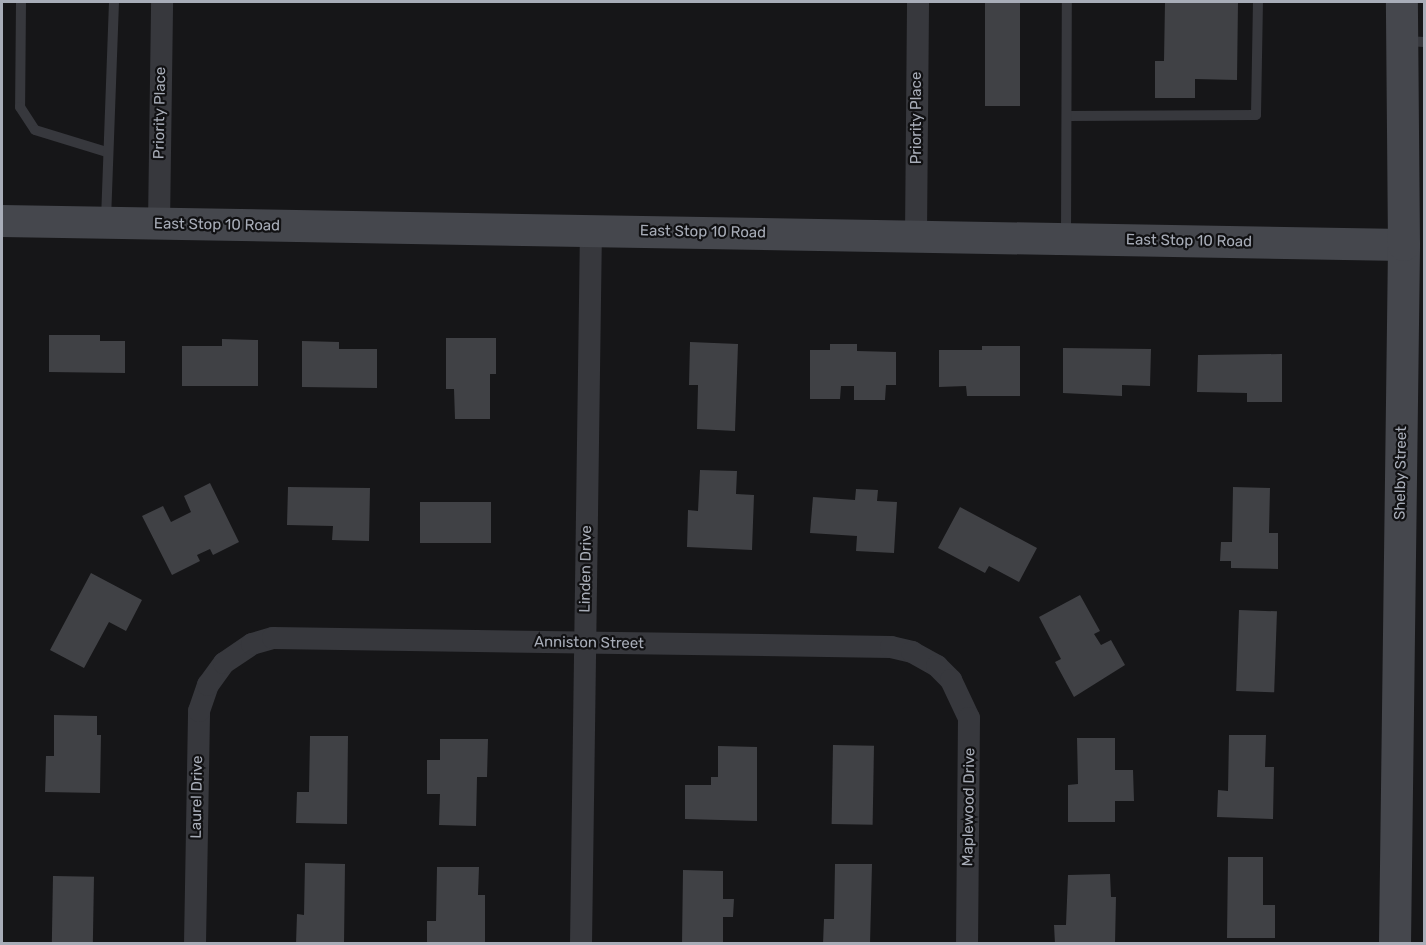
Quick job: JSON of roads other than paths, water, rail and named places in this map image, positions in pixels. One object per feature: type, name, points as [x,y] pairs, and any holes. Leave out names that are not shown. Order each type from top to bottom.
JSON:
[{"type":"street","name":"Priority Place","points":[[159,224],[162,2]]},
{"type":"street","name":"Priority Place","points":[[916,235],[918,2]]},
{"type":"street","name":"Shelby Street","points":[[1395,944],[1404,244],[1414,41],[1402,2]]},
{"type":"street","name":"East Stop 10 Road","points":[[2,221],[1404,244]]},
{"type":"street","name":"Linden Drive","points":[[581,944],[591,230]]},
{"type":"street","name":"Anniston Street","points":[[229,659],[252,644],[273,638],[891,647],[925,658],[947,676]]},
{"type":"street","name":"Laurel Drive","points":[[195,944],[199,711],[208,685],[229,659]]},
{"type":"street","name":"Maplewood Drive","points":[[947,676],[963,702],[970,730],[968,944]]},
{"type":"lane","points":[[21,2],[20,107],[35,130],[107,152]]},
{"type":"lane","points":[[105,223],[114,2]]},
{"type":"lane","points":[[1066,2],[1066,238]]},
{"type":"lane","points":[[1066,116],[1256,115],[1258,2]]}]
